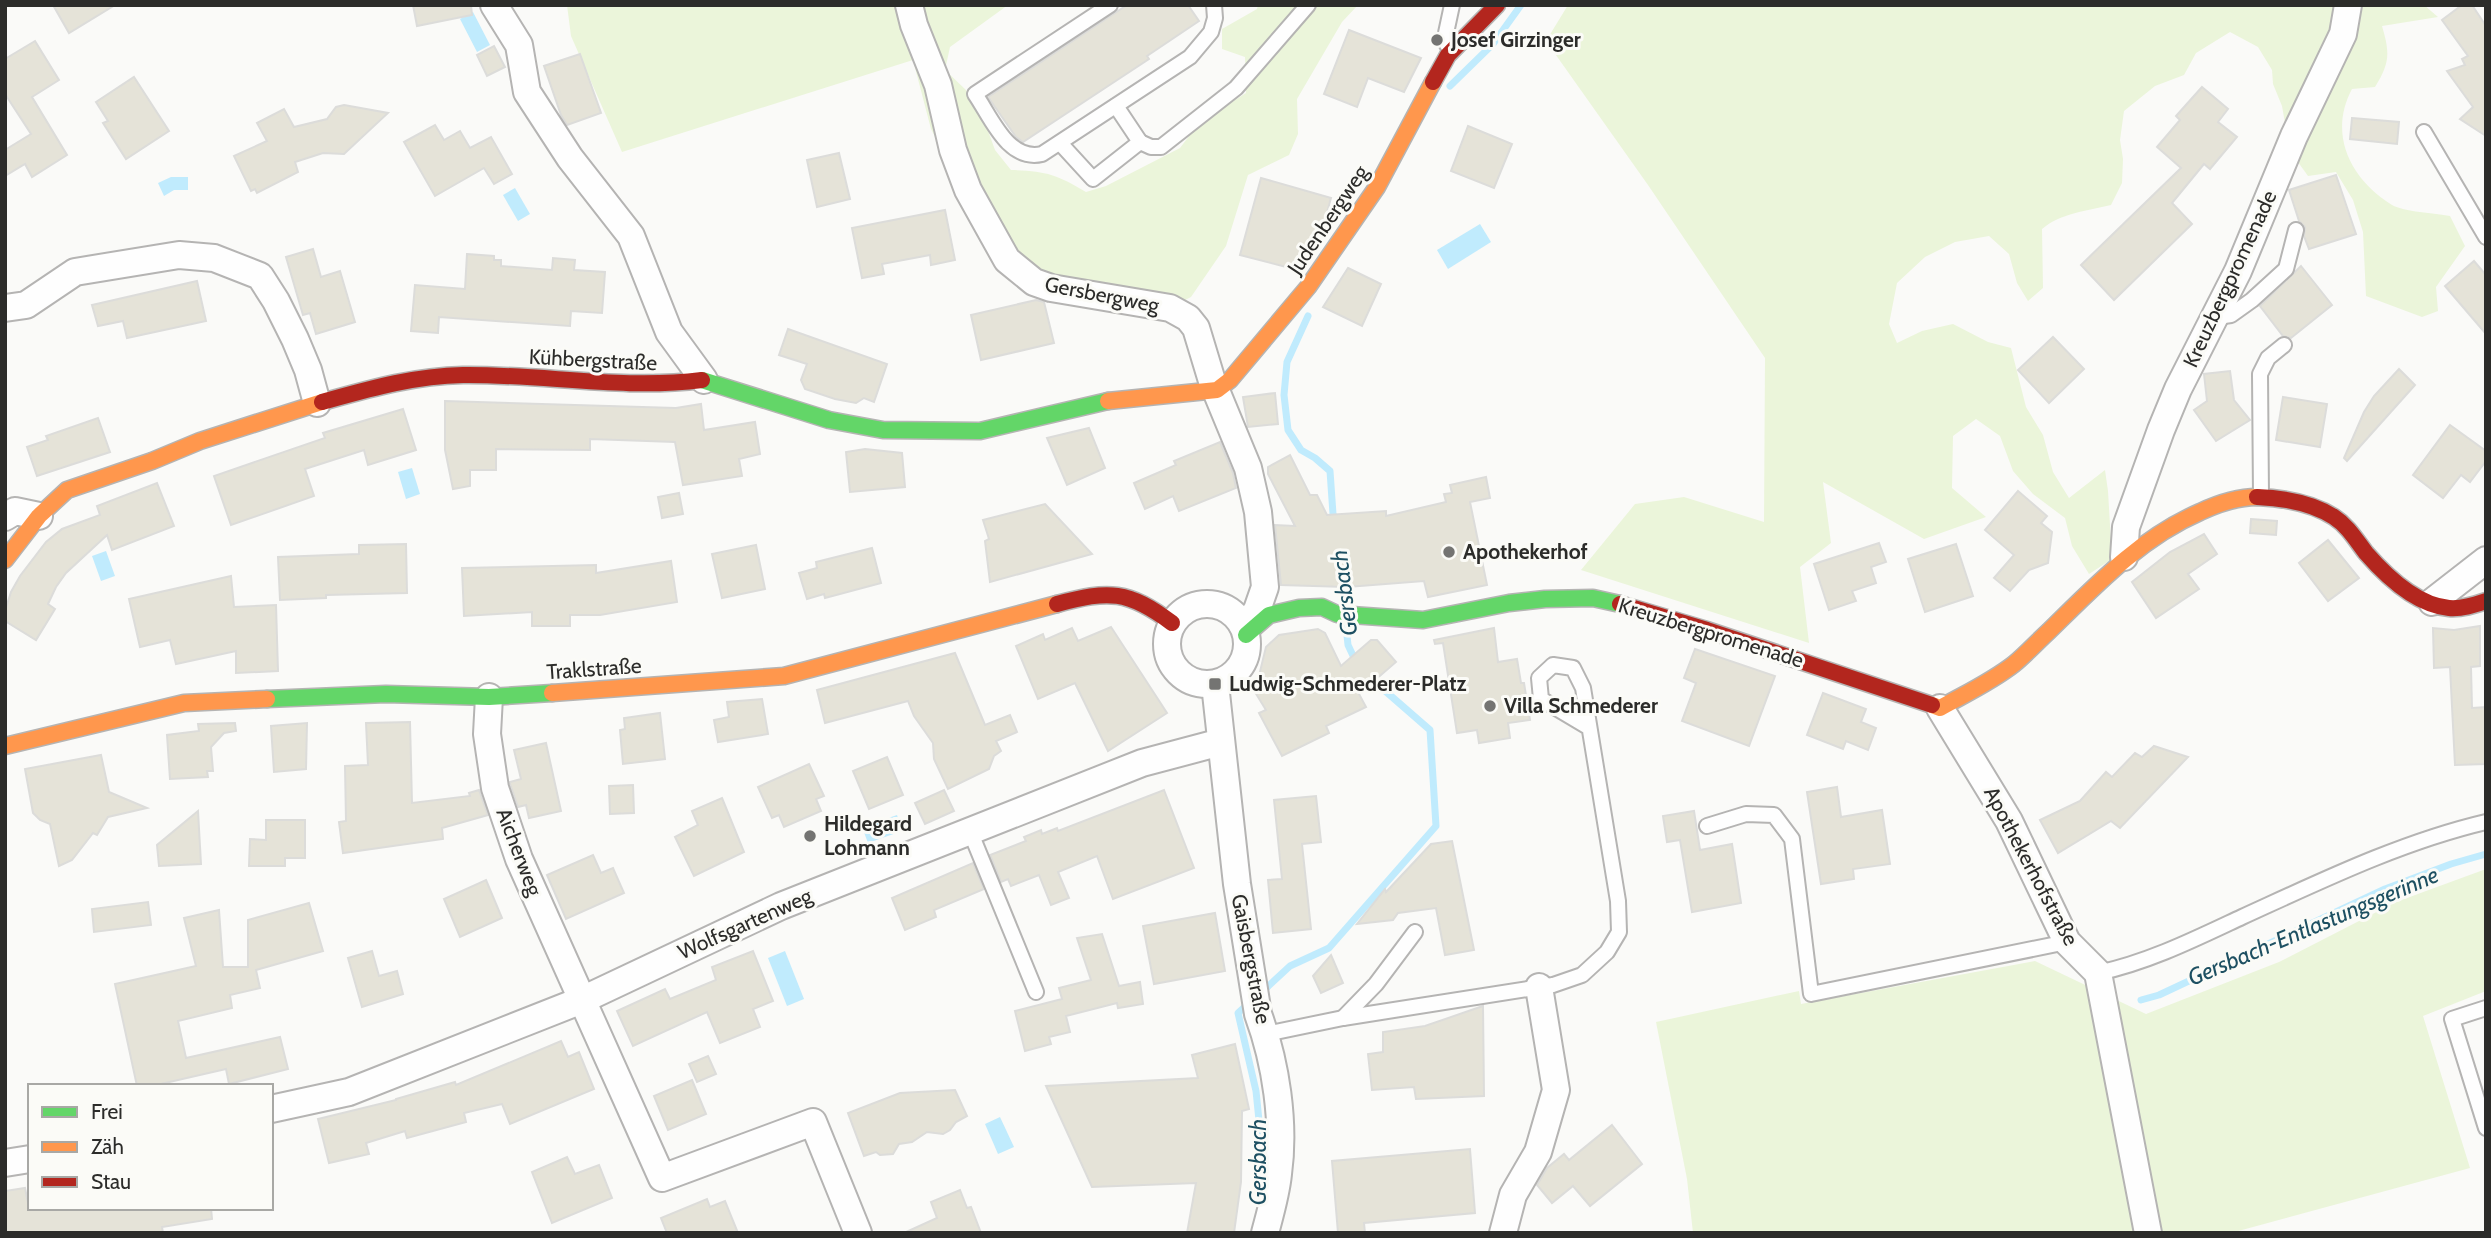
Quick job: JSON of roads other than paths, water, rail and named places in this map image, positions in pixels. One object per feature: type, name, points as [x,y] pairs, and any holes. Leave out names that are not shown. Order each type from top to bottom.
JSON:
[{"type":"street","points":[[494,5],[519,45],[527,92],[570,158],[631,236],[669,332],[704,380]]},
{"type":"street","name":"Gersbergweg","points":[[909,5],[914,25],[938,85],[953,150],[968,190],[1007,260],[1021,274],[1051,288],[1170,308],[1188,318],[1196,328],[1217,390]]},
{"type":"street","name":"Judenbergweg","points":[[1217,390],[1230,380],[1298,301],[1366,204],[1448,55],[1497,5]]},
{"type":"street","name":"Kreuzbergpromenade","points":[[2124,557],[2126,527],[2178,389],[2238,271],[2294,136],[2343,34],[2348,5]]},
{"type":"street","points":[[5,308],[26,305],[75,272],[179,255],[214,258],[260,276],[295,340],[308,370],[317,403]]},
{"type":"street","name":"Kühbergstraße","points":[[5,560],[38,516],[68,490],[200,441],[317,403],[363,390],[426,378],[464,375],[662,385],[704,380],[829,419],[883,430],[932,432],[980,430],[1102,402],[1217,390]]},
{"type":"street","points":[[1217,390],[1252,482],[1258,512],[1265,576],[1261,602],[1244,629]]},
{"type":"street","points":[[1940,708],[2009,668],[2124,557],[2157,533],[2193,514],[2244,497],[2300,504],[2342,522],[2381,568],[2416,594],[2432,602],[2456,608],[2486,601]]},
{"type":"street","points":[[5,517],[15,511],[38,516]]},
{"type":"street","points":[[2432,602],[2486,560]]},
{"type":"street","name":"Traklstraße","points":[[5,746],[184,703],[386,694],[489,697],[784,676],[1090,595],[1118,593],[1142,600],[1172,623]]},
{"type":"street","name":"Kreuzbergpromenade","points":[[1244,629],[1269,615],[1286,610],[1322,607],[1345,614],[1423,620],[1521,601],[1593,597],[1707,629],[1940,708]]},
{"type":"street","points":[[1201,604],[1224,608],[1244,629],[1247,648],[1244,660],[1228,680],[1202,685],[1189,681],[1178,674],[1170,662],[1166,649],[1167,636],[1172,623],[1189,607],[1201,604]]},
{"type":"street","name":"Gaisbergstraße","points":[[1215,684],[1237,884],[1259,1012],[1274,1075],[1280,1134],[1278,1175],[1265,1233]]},
{"type":"street","name":"Aicherweg","points":[[489,697],[487,734],[495,788],[519,859],[662,1178],[813,1122],[858,1233]]},
{"type":"street","name":"Apothekerhofstraße","points":[[1940,708],[2009,821],[2067,942],[2098,972]]},
{"type":"street","name":"Wolfsgartenweg","points":[[273,1109],[349,1092],[582,1000],[780,906],[1142,763],[1220,741]]},
{"type":"street","points":[[2098,972],[2148,1233]]},
{"type":"street","points":[[1503,1233],[1513,1195],[1538,1152],[1556,1090],[1539,987]]},
{"type":"street","points":[[5,1163],[28,1159]]},
{"type":"lane","points":[[1110,5],[975,94],[1007,142],[1018,152],[1037,155],[1178,66],[1208,38],[1214,25],[1214,5]]},
{"type":"lane","points":[[1116,106],[1140,142],[1151,147],[1161,147],[1236,88],[1308,5]]},
{"type":"lane","name":"Judenbergweg","points":[[1448,55],[1446,33],[1452,5]]},
{"type":"lane","points":[[2424,132],[2486,237]]},
{"type":"lane","points":[[1060,142],[1093,179],[1140,142]]},
{"type":"lane","points":[[2216,314],[2231,315],[2281,274],[2290,258],[2296,230]]},
{"type":"lane","points":[[2260,497],[2260,374],[2268,358],[2284,345]]},
{"type":"lane","points":[[1259,1012],[1343,1018],[1553,985],[1582,975],[1607,952],[1619,932],[1618,901],[1583,688],[1573,668],[1553,665],[1539,678],[1541,699],[1588,727]]},
{"type":"lane","points":[[1707,826],[1746,814],[1774,815],[1792,839],[1811,994],[2067,942]]},
{"type":"lane","points":[[2098,972],[2149,958],[2390,852],[2442,833],[2486,822]]},
{"type":"lane","points":[[970,831],[1035,992]]},
{"type":"lane","points":[[1343,1018],[1376,984],[1415,932]]},
{"type":"lane","points":[[2486,1008],[2452,1019],[2486,1128]]},
{"type":"water","points":[[473,12],[490,45],[477,52],[460,19]]},
{"type":"water","points":[[171,177],[188,177],[188,190],[174,190],[164,196],[158,183]]},
{"type":"water","points":[[515,188],[530,214],[518,221],[503,195]]},
{"type":"water","points":[[1480,224],[1491,242],[1448,269],[1437,250]]},
{"type":"water","points":[[412,468],[420,494],[406,499],[398,472]]},
{"type":"water","points":[[106,551],[115,576],[101,581],[92,556]]},
{"type":"water","points":[[897,815],[902,831],[868,843],[862,827]]},
{"type":"water","points":[[785,951],[804,999],[787,1006],[768,958]]},
{"type":"water","points":[[1000,1117],[1014,1147],[998,1154],[985,1124]]},
{"type":"waterway","name":"Gersbach","points":[[1450,86],[1493,44],[1521,5]]},
{"type":"waterway","name":"Gersbach","points":[[1308,316],[1287,362],[1284,395],[1288,430],[1301,450],[1330,471],[1333,514],[1336,521]]},
{"type":"waterway","name":"Gersbach","points":[[1342,577],[1344,604]]},
{"type":"waterway","name":"Gersbach","points":[[1346,626],[1348,645],[1356,662]]},
{"type":"waterway","name":"Gersbach","points":[[1262,992],[1290,966],[1329,948],[1436,826],[1430,730],[1368,676]]},
{"type":"waterway","name":"Gersbach-Entlastungsgerinne","points":[[2141,1000],[2159,995],[2385,889],[2486,854]]},
{"type":"waterway","name":"Gersbach","points":[[1250,1002],[1238,1013],[1256,1091],[1262,1150],[1261,1200]]},
{"type":"place","name":"Josef Girzinger","points":[[1437,40]]},
{"type":"place","name":"Apothekerhof","points":[[1449,552]]},
{"type":"place","name":"Ludwig-Schmederer-Platz","points":[[1215,684]]},
{"type":"place","name":"Villa Schmederer","points":[[1490,706]]},
{"type":"place","name":"Hildegard Lohmann","points":[[810,836]]}]
